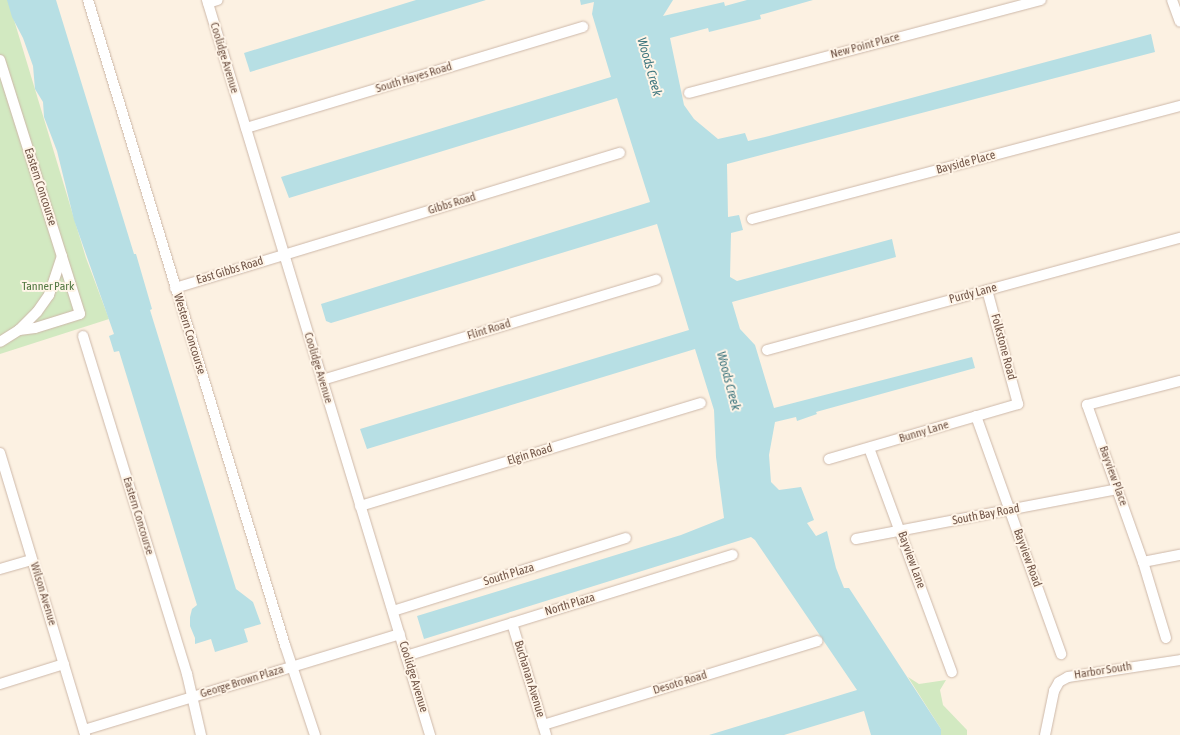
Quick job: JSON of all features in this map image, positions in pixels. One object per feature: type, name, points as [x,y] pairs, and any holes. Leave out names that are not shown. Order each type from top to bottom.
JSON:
[{"type":"street","name":"Western Concourse","points":[[88,0],[175,288],[315,735]]},
{"type":"street","points":[[207,2],[218,0]]},
{"type":"street","name":"New Point Place","points":[[689,93],[1042,0]]},
{"type":"street","points":[[1172,0],[1180,22]]},
{"type":"street","name":"Coolidge Avenue","points":[[207,2],[430,735]]},
{"type":"street","name":"South Hayes Road","points":[[246,128],[582,27]]},
{"type":"street","name":"Eastern Concourse","points":[[0,62],[80,314],[35,328],[19,330]]},
{"type":"street","name":"Bayside Place","points":[[752,219],[1180,106]]},
{"type":"street","name":"Gibbs Road","points":[[284,255],[620,153]]},
{"type":"street","name":"Purdy Lane","points":[[767,350],[1180,238]]},
{"type":"street","name":"East Gibbs Road","points":[[175,288],[284,255]]},
{"type":"street","points":[[0,342],[19,330],[37,312],[49,295],[62,256]]},
{"type":"street","name":"Flint Road","points":[[322,380],[656,280]]},
{"type":"street","name":"Folkstone Road","points":[[987,290],[1018,404]]},
{"type":"street","name":"Eastern Concourse","points":[[83,336],[187,674],[191,697],[201,735]]},
{"type":"street","name":"Bayview Place","points":[[1166,638],[1143,562],[1087,405],[1180,381]]},
{"type":"street","name":"Elgin Road","points":[[360,506],[701,403]]},
{"type":"street","name":"Bunny Lane","points":[[829,459],[1018,404]]},
{"type":"street","name":"Bayview Road","points":[[976,416],[1061,654]]},
{"type":"street","name":"Bayview Lane","points":[[869,448],[952,672]]},
{"type":"street","name":"Wilson Avenue","points":[[0,454],[84,733]]},
{"type":"street","name":"South Bay Road","points":[[856,540],[1117,489]]},
{"type":"street","name":"South Plaza","points":[[393,611],[626,538]]},
{"type":"street","name":"North Plaza","points":[[406,656],[733,555]]},
{"type":"street","points":[[1143,562],[1180,555]]},
{"type":"street","points":[[0,569],[32,560]]},
{"type":"street","name":"Buchanan Avenue","points":[[512,623],[546,735]]},
{"type":"street","name":"George Brown Plaza","points":[[84,733],[191,697],[400,634]]},
{"type":"street","name":"Desoto Road","points":[[543,725],[817,641]]},
{"type":"street","name":"Harbor South","points":[[1045,735],[1054,691],[1059,682],[1068,677],[1180,660]]},
{"type":"street","points":[[0,684],[64,664]]},
{"type":"green space","name":"Tanner Park","points":[[0,0],[8,0],[86,258],[109,319],[0,354]]},
{"type":"green space","points":[[908,677],[919,684],[946,680],[940,690],[943,705],[967,730],[967,735],[941,735],[941,729]]},
{"type":"water","points":[[7,0],[56,0],[134,254],[136,254],[152,309],[150,310],[236,589],[253,602],[261,624],[244,629],[248,642],[215,652],[211,639],[195,644],[195,638],[190,626],[190,617],[192,609],[197,605],[119,351],[114,352],[109,336],[114,334],[74,220],[57,151],[44,117],[43,102],[35,89],[33,66],[23,38],[12,17]]},
{"type":"water","points":[[416,0],[486,0],[250,72],[244,53]]},
{"type":"water","name":"Woods Creek","points":[[580,0],[673,0],[663,16],[724,2],[725,6],[747,0],[813,0],[760,15],[761,19],[709,32],[708,28],[670,38],[684,105],[694,119],[718,139],[745,133],[748,141],[1151,34],[1155,52],[727,164],[728,217],[739,215],[743,230],[731,233],[730,277],[737,281],[892,239],[896,257],[732,302],[740,329],[755,345],[774,408],[972,357],[975,368],[816,412],[817,414],[797,421],[796,417],[775,422],[769,455],[771,482],[779,490],[801,487],[814,520],[807,523],[816,536],[827,531],[836,568],[844,588],[849,588],[941,729],[941,735],[871,735],[864,711],[784,735],[709,735],[857,690],[755,540],[751,537],[424,639],[417,616],[681,535],[724,518],[716,457],[714,410],[695,349],[367,449],[360,429],[689,330],[657,224],[331,323],[326,321],[321,304],[650,202],[617,98],[289,198],[281,177],[611,77],[592,14],[594,2],[581,5]]}]
